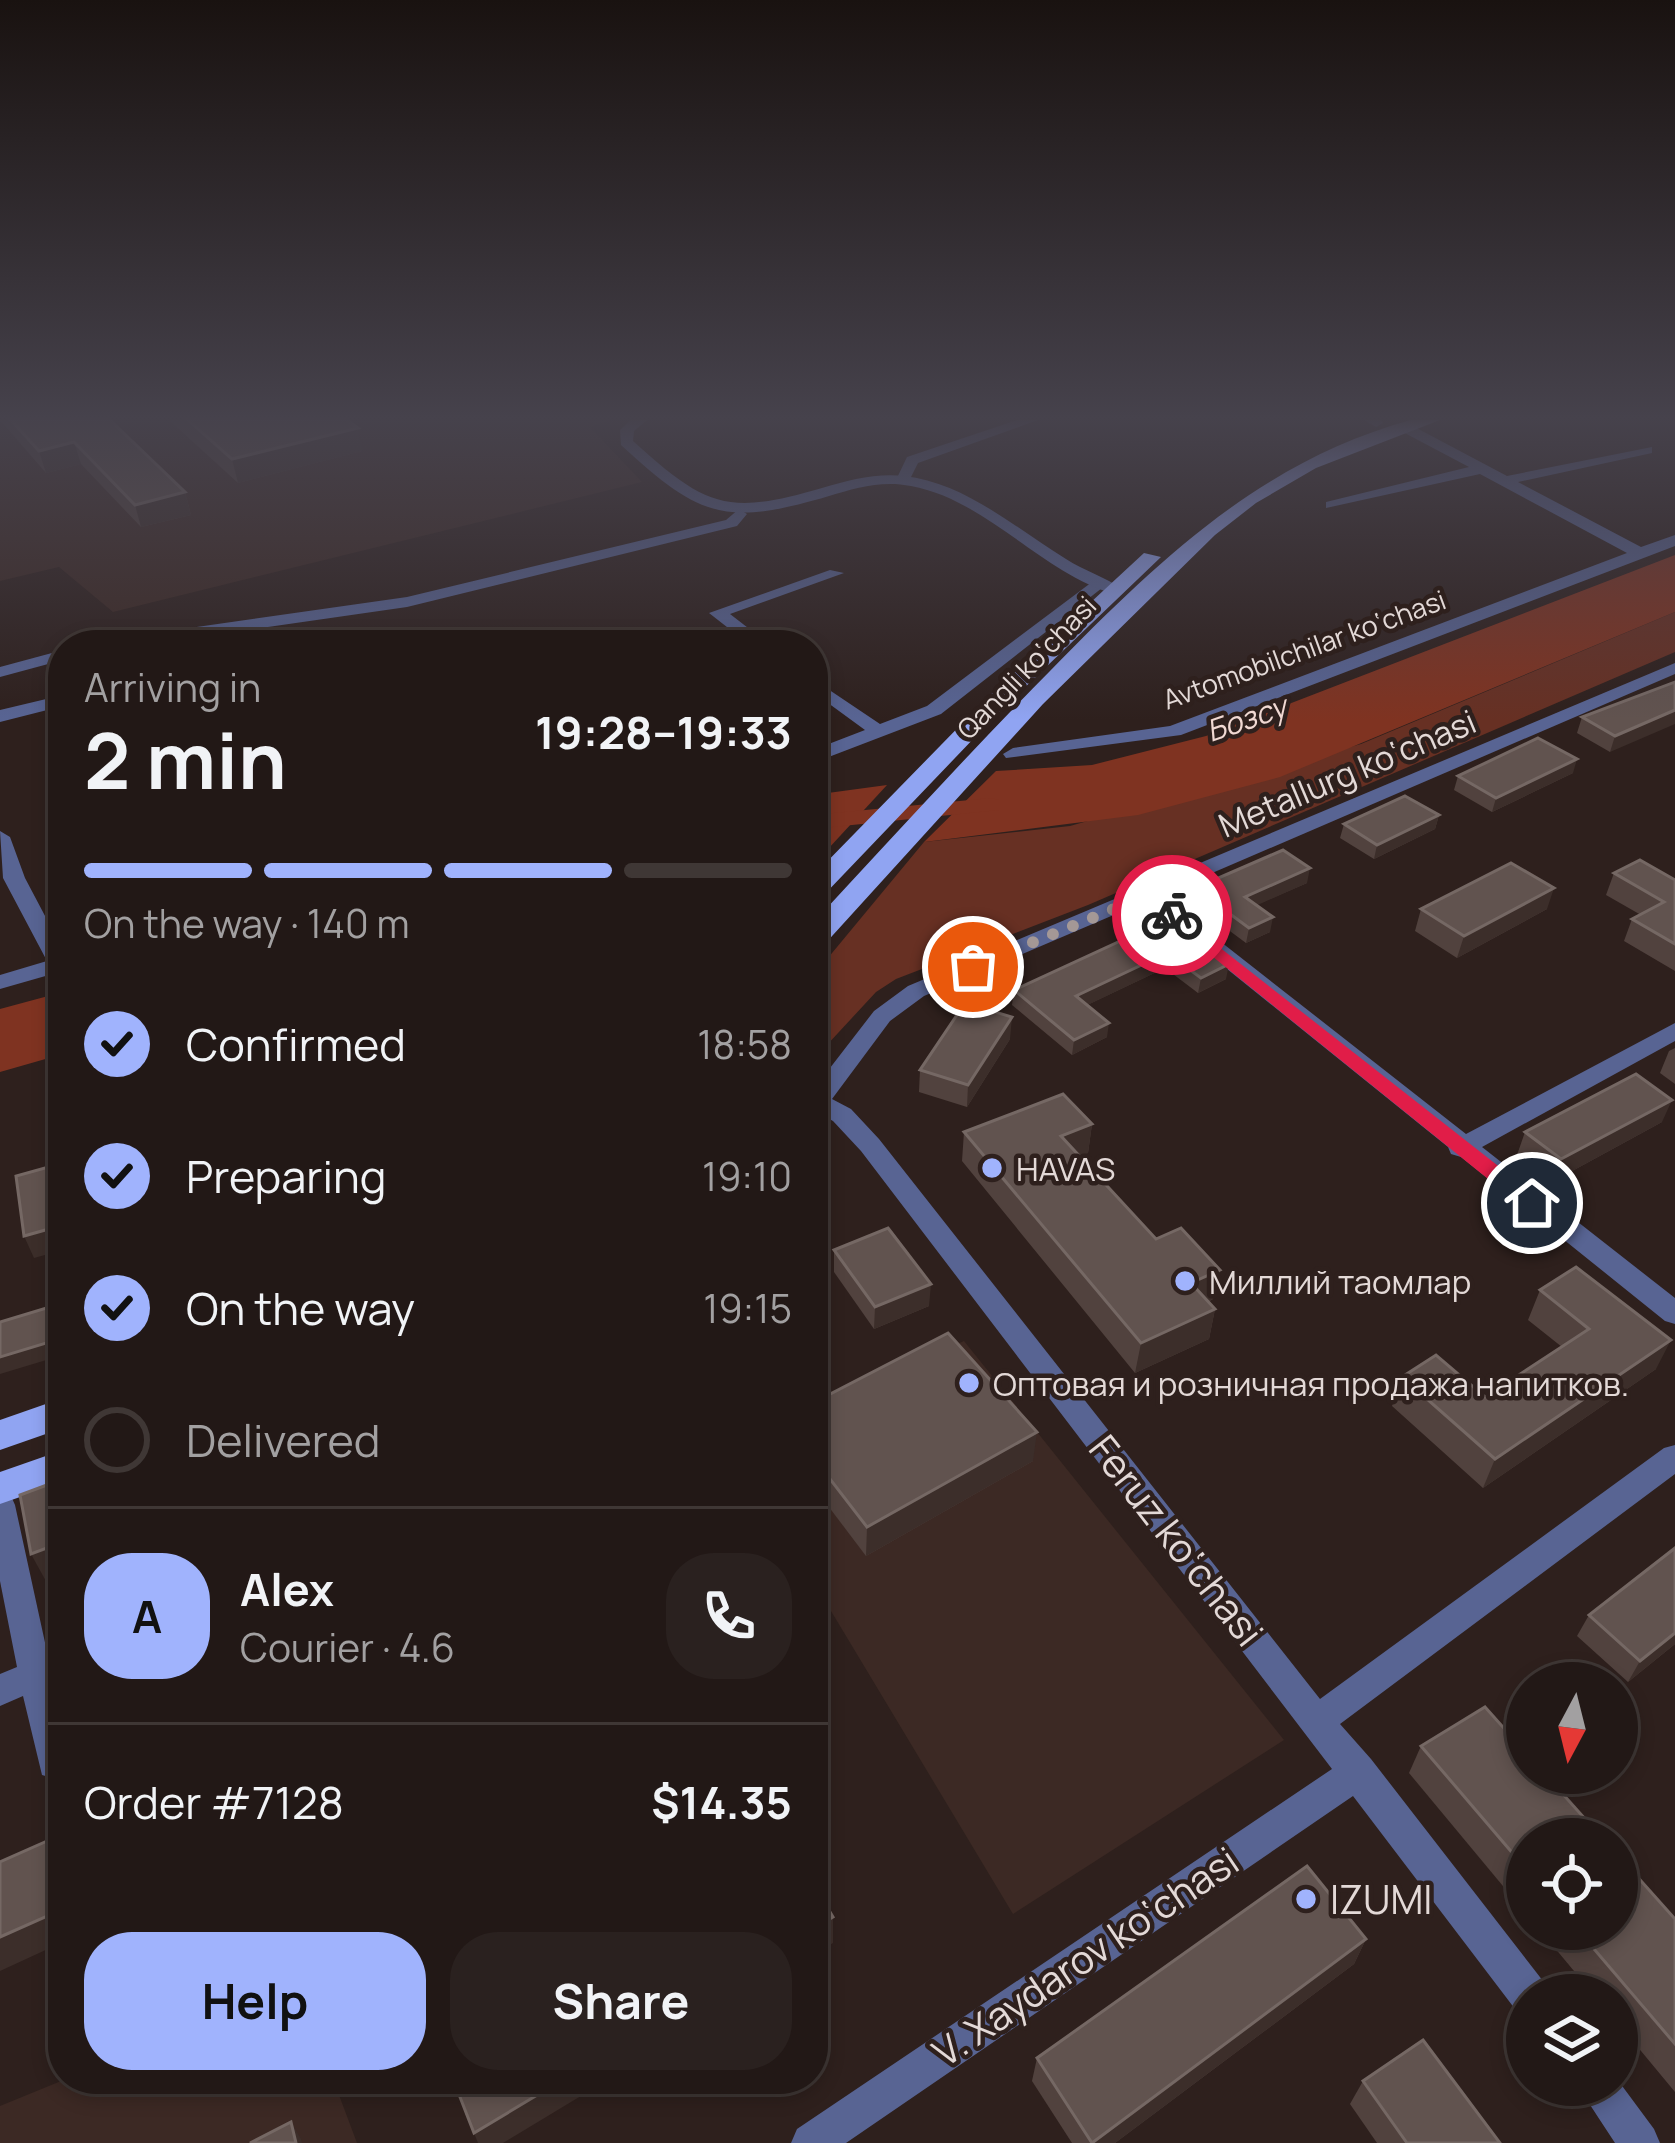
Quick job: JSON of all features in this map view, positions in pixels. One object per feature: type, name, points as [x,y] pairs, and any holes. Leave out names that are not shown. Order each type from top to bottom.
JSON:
[{"type":"main road","name":"Qangli ko‘chasi","points":[[828,876],[1105,586],[1195,520]]},
{"type":"main road","name":"Qangli ko‘chasi","points":[[828,924],[1138,596],[1229,520]]},
{"type":"main road","points":[[1105,586],[1138,596]]},
{"type":"main road","points":[[0,1435],[48,1418]]},
{"type":"main road","points":[[0,1489],[48,1471]]},
{"type":"street","points":[[211,630],[407,602],[733,520]]},
{"type":"street","points":[[991,520],[1105,586]]},
{"type":"street","points":[[1577,520],[1640,553]]},
{"type":"street","name":"Avtomobilchilar ko‘chasi","points":[[1013,754],[1174,731],[1675,540]]},
{"type":"street","points":[[740,630],[717,613],[836,573]]},
{"type":"street","name":"Qangli ko‘chasi","points":[[828,751],[934,710],[1105,586]]},
{"type":"street","points":[[36,707],[6,670],[48,659]]},
{"type":"street","name":"Metallurg ko‘chasi","points":[[828,1085],[883,1016],[904,998],[1675,668]]},
{"type":"street","points":[[828,695],[879,732]]},
{"type":"street","points":[[0,716],[48,704]]},
{"type":"street","points":[[0,837],[21,895],[48,941]]},
{"type":"street","points":[[1148,895],[1460,1148],[1675,1313]]},
{"type":"street","points":[[0,982],[48,969]]},
{"type":"street","points":[[1460,1148],[1675,1031]]},
{"type":"street","name":"Feruz ko‘chasi","points":[[828,1110],[870,1145],[925,1221],[1320,1719],[1512,1974]]},
{"type":"street","points":[[1320,1719],[1675,1457]]},
{"type":"street","points":[[0,1505],[48,1734]]},
{"type":"street","points":[[0,1690],[36,1675]]},
{"type":"street","name":"V. Xaydarov ko‘chasi","points":[[811,2143],[1359,1771]]},
{"type":"street","points":[[1613,2106],[1640,2143]]},
{"type":"shaded area","points":[[0,520],[487,520],[113,612],[59,567],[0,581]]},
{"type":"shaded area","points":[[1675,555],[1675,612],[1280,777],[1138,815],[924,842],[996,771],[1092,765],[1206,736]]},
{"type":"shaded area","points":[[1675,612],[1675,652],[1088,905],[896,979],[876,992],[828,1044],[828,958],[924,842],[1070,826],[1361,744]]},
{"type":"shaded area","points":[[887,785],[828,849],[828,793]]},
{"type":"shaded area","points":[[48,996],[48,1058],[0,1072],[0,1009]]},
{"type":"shaded area","points":[[964,1341],[1284,1740],[1013,1914],[828,1606],[828,1400]]},
{"type":"shaded area","points":[[48,2086],[48,2094],[339,2094],[357,2143],[0,2143],[0,2106]]},
{"type":"building","points":[[1675,682],[1675,710],[1615,736],[1582,717]]},
{"type":"building","points":[[1538,738],[1577,759],[1496,798],[1458,776]]},
{"type":"building","points":[[1405,796],[1439,815],[1377,845],[1344,824]]},
{"type":"building","points":[[1283,850],[1310,868],[1245,897],[1273,917],[1249,928],[1195,888]]},
{"type":"building","points":[[1640,860],[1675,880],[1675,944],[1632,919],[1664,902],[1614,873]]},
{"type":"building","points":[[1511,863],[1554,888],[1464,936],[1421,909]]},
{"type":"building","points":[[1166,920],[1229,964],[1201,978],[1167,953],[1076,996],[1109,1023],[1074,1040],[1014,990]]},
{"type":"building","points":[[965,1003],[1012,1017],[968,1085],[920,1070]]},
{"type":"building","points":[[1636,1074],[1672,1100],[1561,1159],[1525,1132]]},
{"type":"building","points":[[1063,1094],[1092,1124],[1061,1136],[1156,1239],[1181,1228],[1220,1270],[1191,1283],[1215,1309],[1141,1343],[964,1132]]},
{"type":"building","points":[[48,1167],[48,1229],[24,1236],[16,1176]]},
{"type":"building","points":[[888,1228],[931,1284],[875,1307],[834,1250]]},
{"type":"building","points":[[1576,1267],[1671,1340],[1495,1459],[1402,1377],[1436,1355],[1485,1397],[1589,1329],[1540,1290]]},
{"type":"building","points":[[48,1308],[48,1343],[0,1357],[0,1322]]},
{"type":"building","points":[[948,1333],[1037,1432],[867,1527],[828,1476],[828,1395]]},
{"type":"building","points":[[48,1485],[48,1548],[31,1554],[20,1495]]},
{"type":"building","points":[[1675,1548],[1675,1633],[1640,1661],[1589,1615]]},
{"type":"building","points":[[1485,1707],[1506,1730],[1506,1794],[1563,1794],[1584,1818],[1506,1818],[1506,1845],[1421,1746]]},
{"type":"building","points":[[48,1841],[48,1916],[0,1937],[0,1862]]},
{"type":"building","points":[[1307,1866],[1366,1939],[1092,2143],[1037,2058]]},
{"type":"building","points":[[1638,1878],[1675,1919],[1675,2044],[1638,2001],[1638,1974],[1615,1974],[1595,1950],[1638,1950]]},
{"type":"building","points":[[1423,2040],[1500,2143],[1407,2143],[1363,2081]]},
{"type":"building","points":[[459,2094],[539,2094],[474,2133]]},
{"type":"building","points":[[291,2122],[296,2143],[250,2143]]},
{"type":"waterway","name":"Бозсу","points":[[828,821],[991,805]]},
{"type":"way so far","points":[[973,967],[1148,895],[1172,915]]},
{"type":"place","name":"HAVAS","points":[[992,1168]]},
{"type":"place","name":"Миллий таомлар","points":[[1185,1281]]},
{"type":"place","name":"Оптовая и розничная продажа напитков.","points":[[969,1383]]},
{"type":"place","name":"IZUMI","points":[[1306,1899]]},
{"type":"route","points":[[1172,915],[1532,1203]]}]
